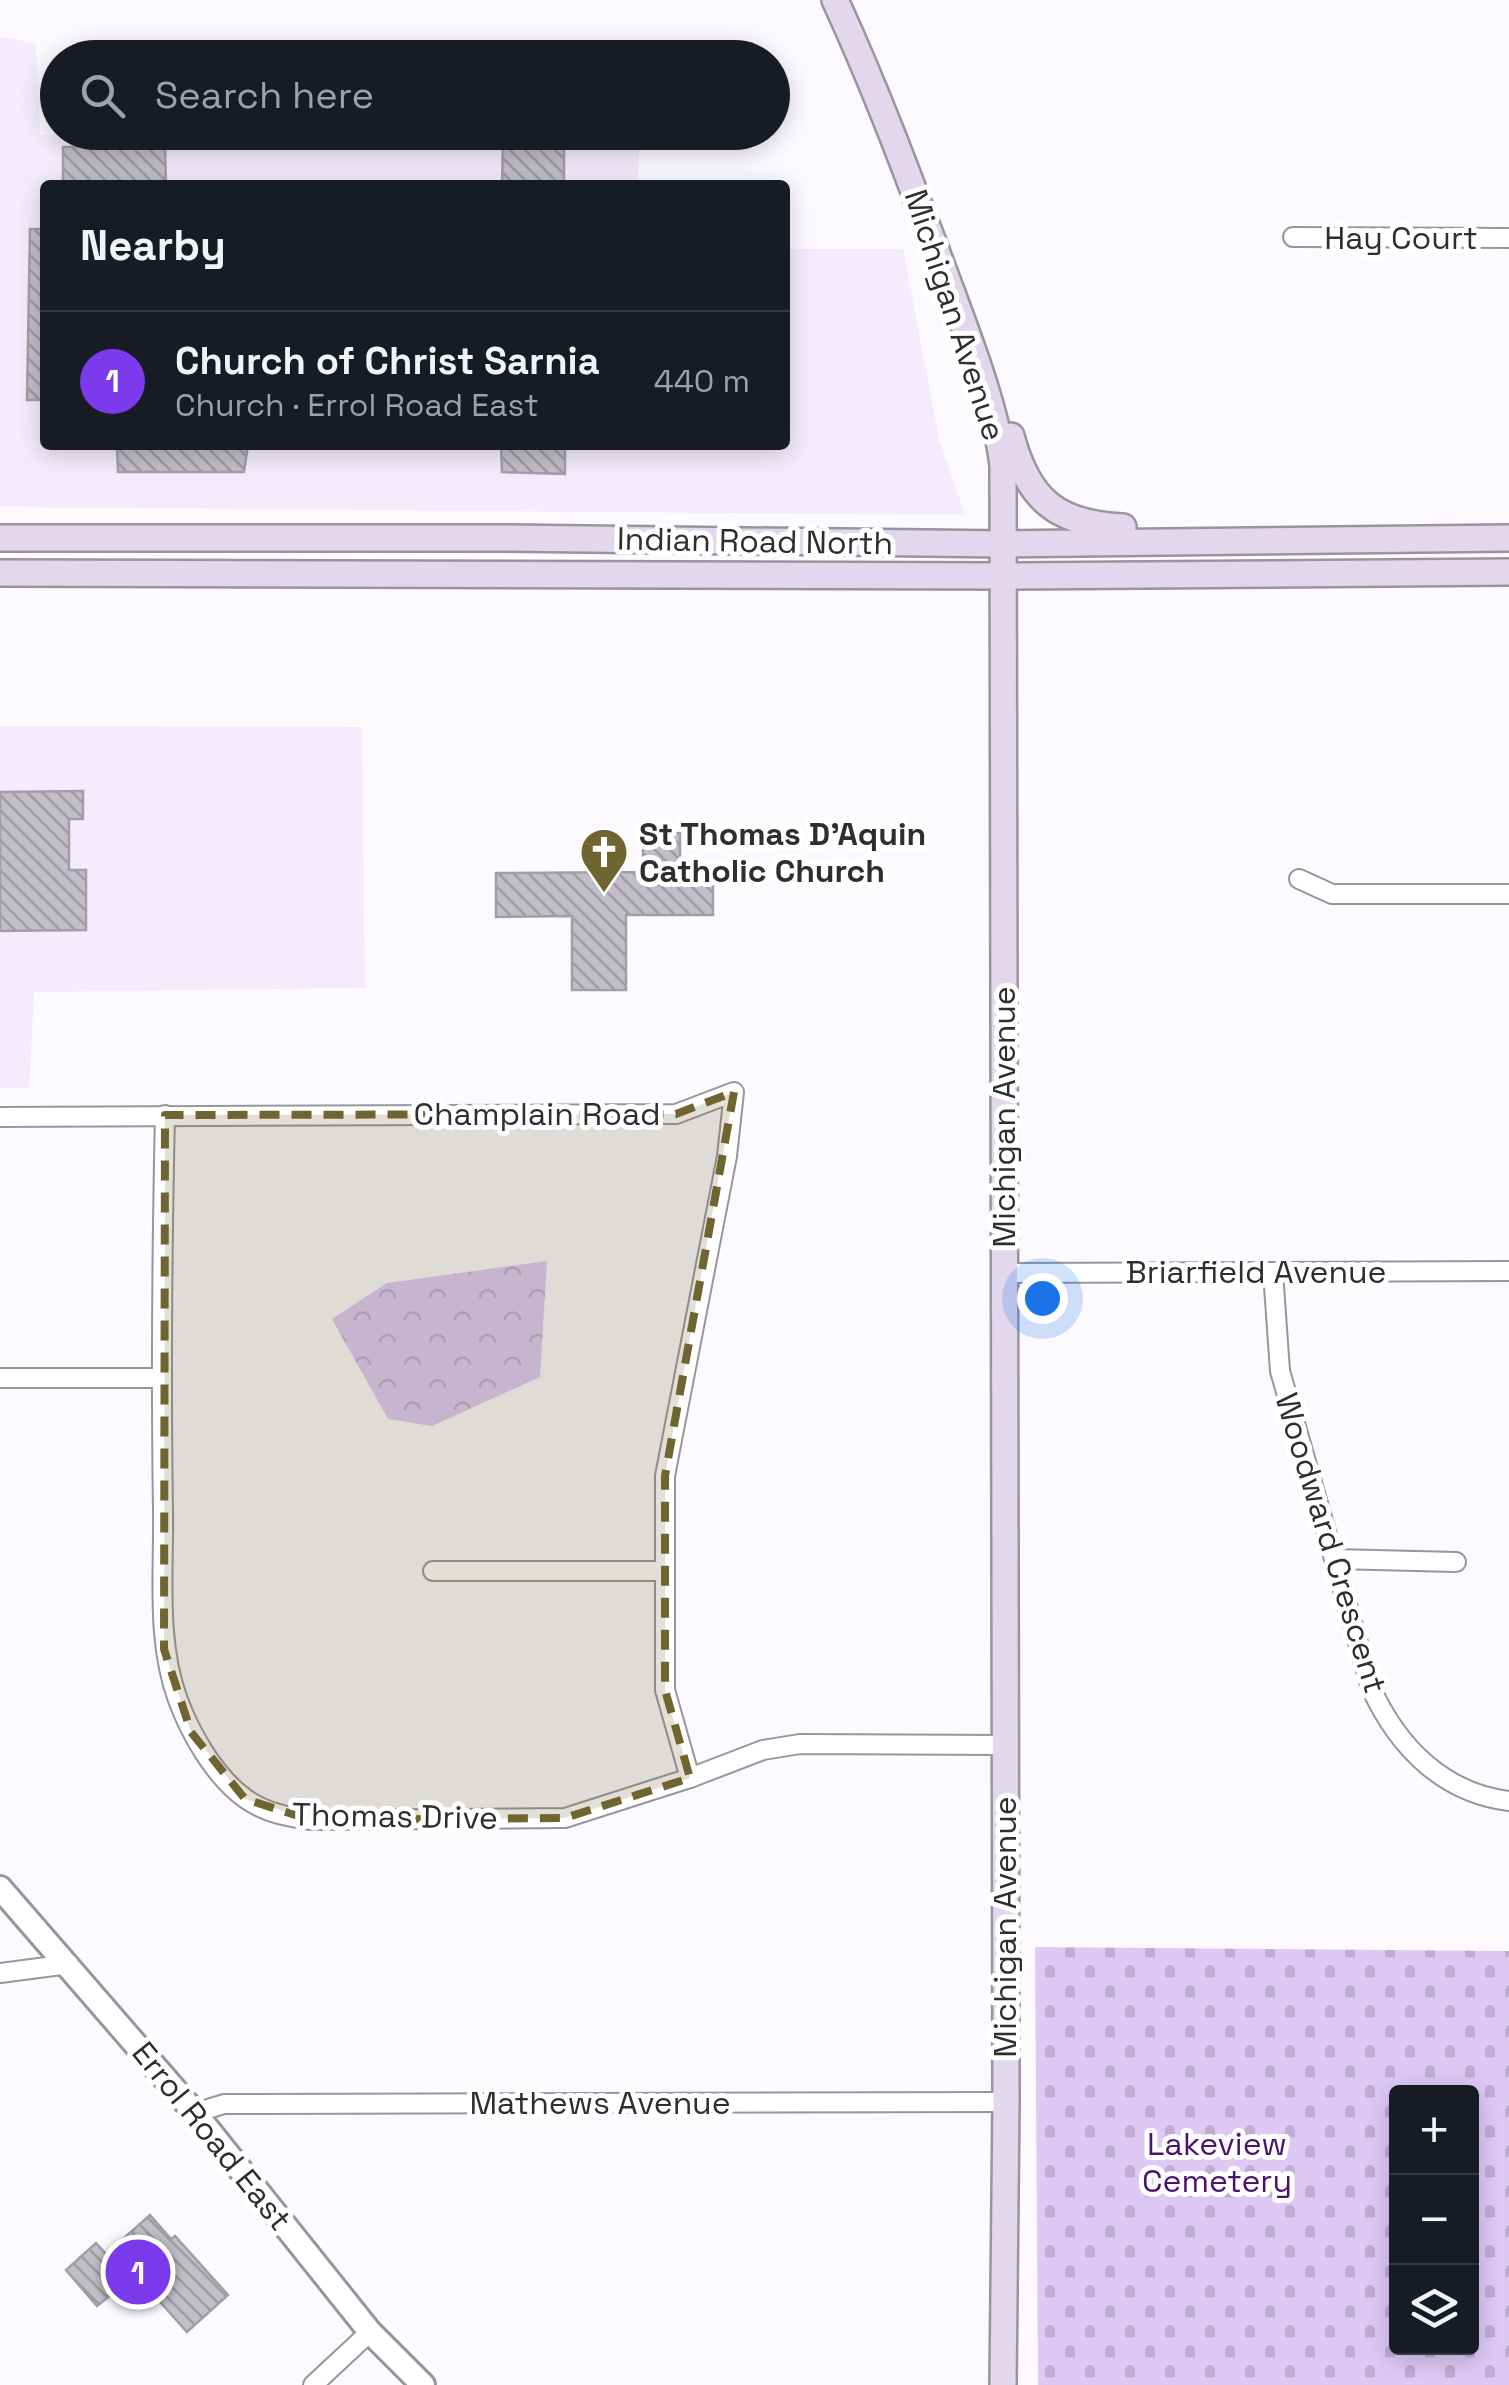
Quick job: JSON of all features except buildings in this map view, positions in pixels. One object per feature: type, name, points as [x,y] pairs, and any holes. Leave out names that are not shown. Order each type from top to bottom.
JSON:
[{"type":"main road","name":"Michigan Avenue","points":[[835,0],[871,77],[968,334],[1002,456],[1006,2102],[1002,2385]]},
{"type":"main road","points":[[968,334],[995,380],[1015,452],[1038,496],[1077,522],[1197,540]]},
{"type":"main road","name":"Indian Road North","points":[[0,538],[1004,544],[1509,538]]},
{"type":"main road","name":"Indian Road North","points":[[0,573],[1005,576],[1509,572]]},
{"type":"street","name":"Hay Court","points":[[1293,238],[1509,238]]},
{"type":"street","points":[[1298,879],[1332,894],[1509,894]]},
{"type":"street","name":"Champlain Road","points":[[0,1117],[676,1114],[734,1092],[728,1156],[667,1455],[665,1690],[690,1778]]},
{"type":"street","name":"Thomas Drive","points":[[165,1115],[161,1378],[164,1648],[176,1696],[191,1732],[220,1773],[245,1799],[277,1815],[311,1820],[565,1818],[763,1750],[800,1744],[1004,1745]]},
{"type":"street","name":"Briarfield Avenue","points":[[1004,1273],[1509,1271]]},
{"type":"street","name":"Woodward Crescent","points":[[1273,1272],[1280,1371],[1371,1688],[1394,1731],[1425,1766],[1477,1796],[1509,1801]]},
{"type":"street","points":[[0,1378],[161,1378]]},
{"type":"street","points":[[1335,1560],[1456,1562]]},
{"type":"street","points":[[434,1572],[665,1571]]},
{"type":"street","name":"Errol Road East","points":[[0,1888],[195,2114],[370,2332],[423,2385]]},
{"type":"street","points":[[0,1973],[68,1964]]},
{"type":"street","name":"Mathews Avenue","points":[[195,2114],[224,2104],[1006,2102]]},
{"type":"street","points":[[313,2385],[370,2332]]},
{"type":"highlighted area","points":[[734,1092],[665,1476],[665,1690],[690,1778],[565,1818],[311,1820],[245,1799],[191,1732],[164,1649],[165,1115],[676,1114]]},
{"type":"shaded area","points":[[0,36],[36,44],[40,150],[639,150],[638,180],[40,180],[40,450],[790,450],[790,249],[903,249],[939,439],[965,515],[0,507]]},
{"type":"shaded area","points":[[0,726],[362,727],[365,988],[34,992],[29,1088],[0,1088]]},
{"type":"green space","points":[[547,1261],[540,1377],[432,1426],[388,1419],[332,1319],[387,1283]]},
{"type":"green space","name":"Lakeview Cemetery","points":[[1035,1947],[1509,1951],[1509,2385],[1038,2385]]},
{"type":"place","name":"St Thomas D'Aquin Catholic Church","points":[[604,894]]},
{"type":"place","name":"Church of Christ Sarnia","points":[[138,2272]]}]
